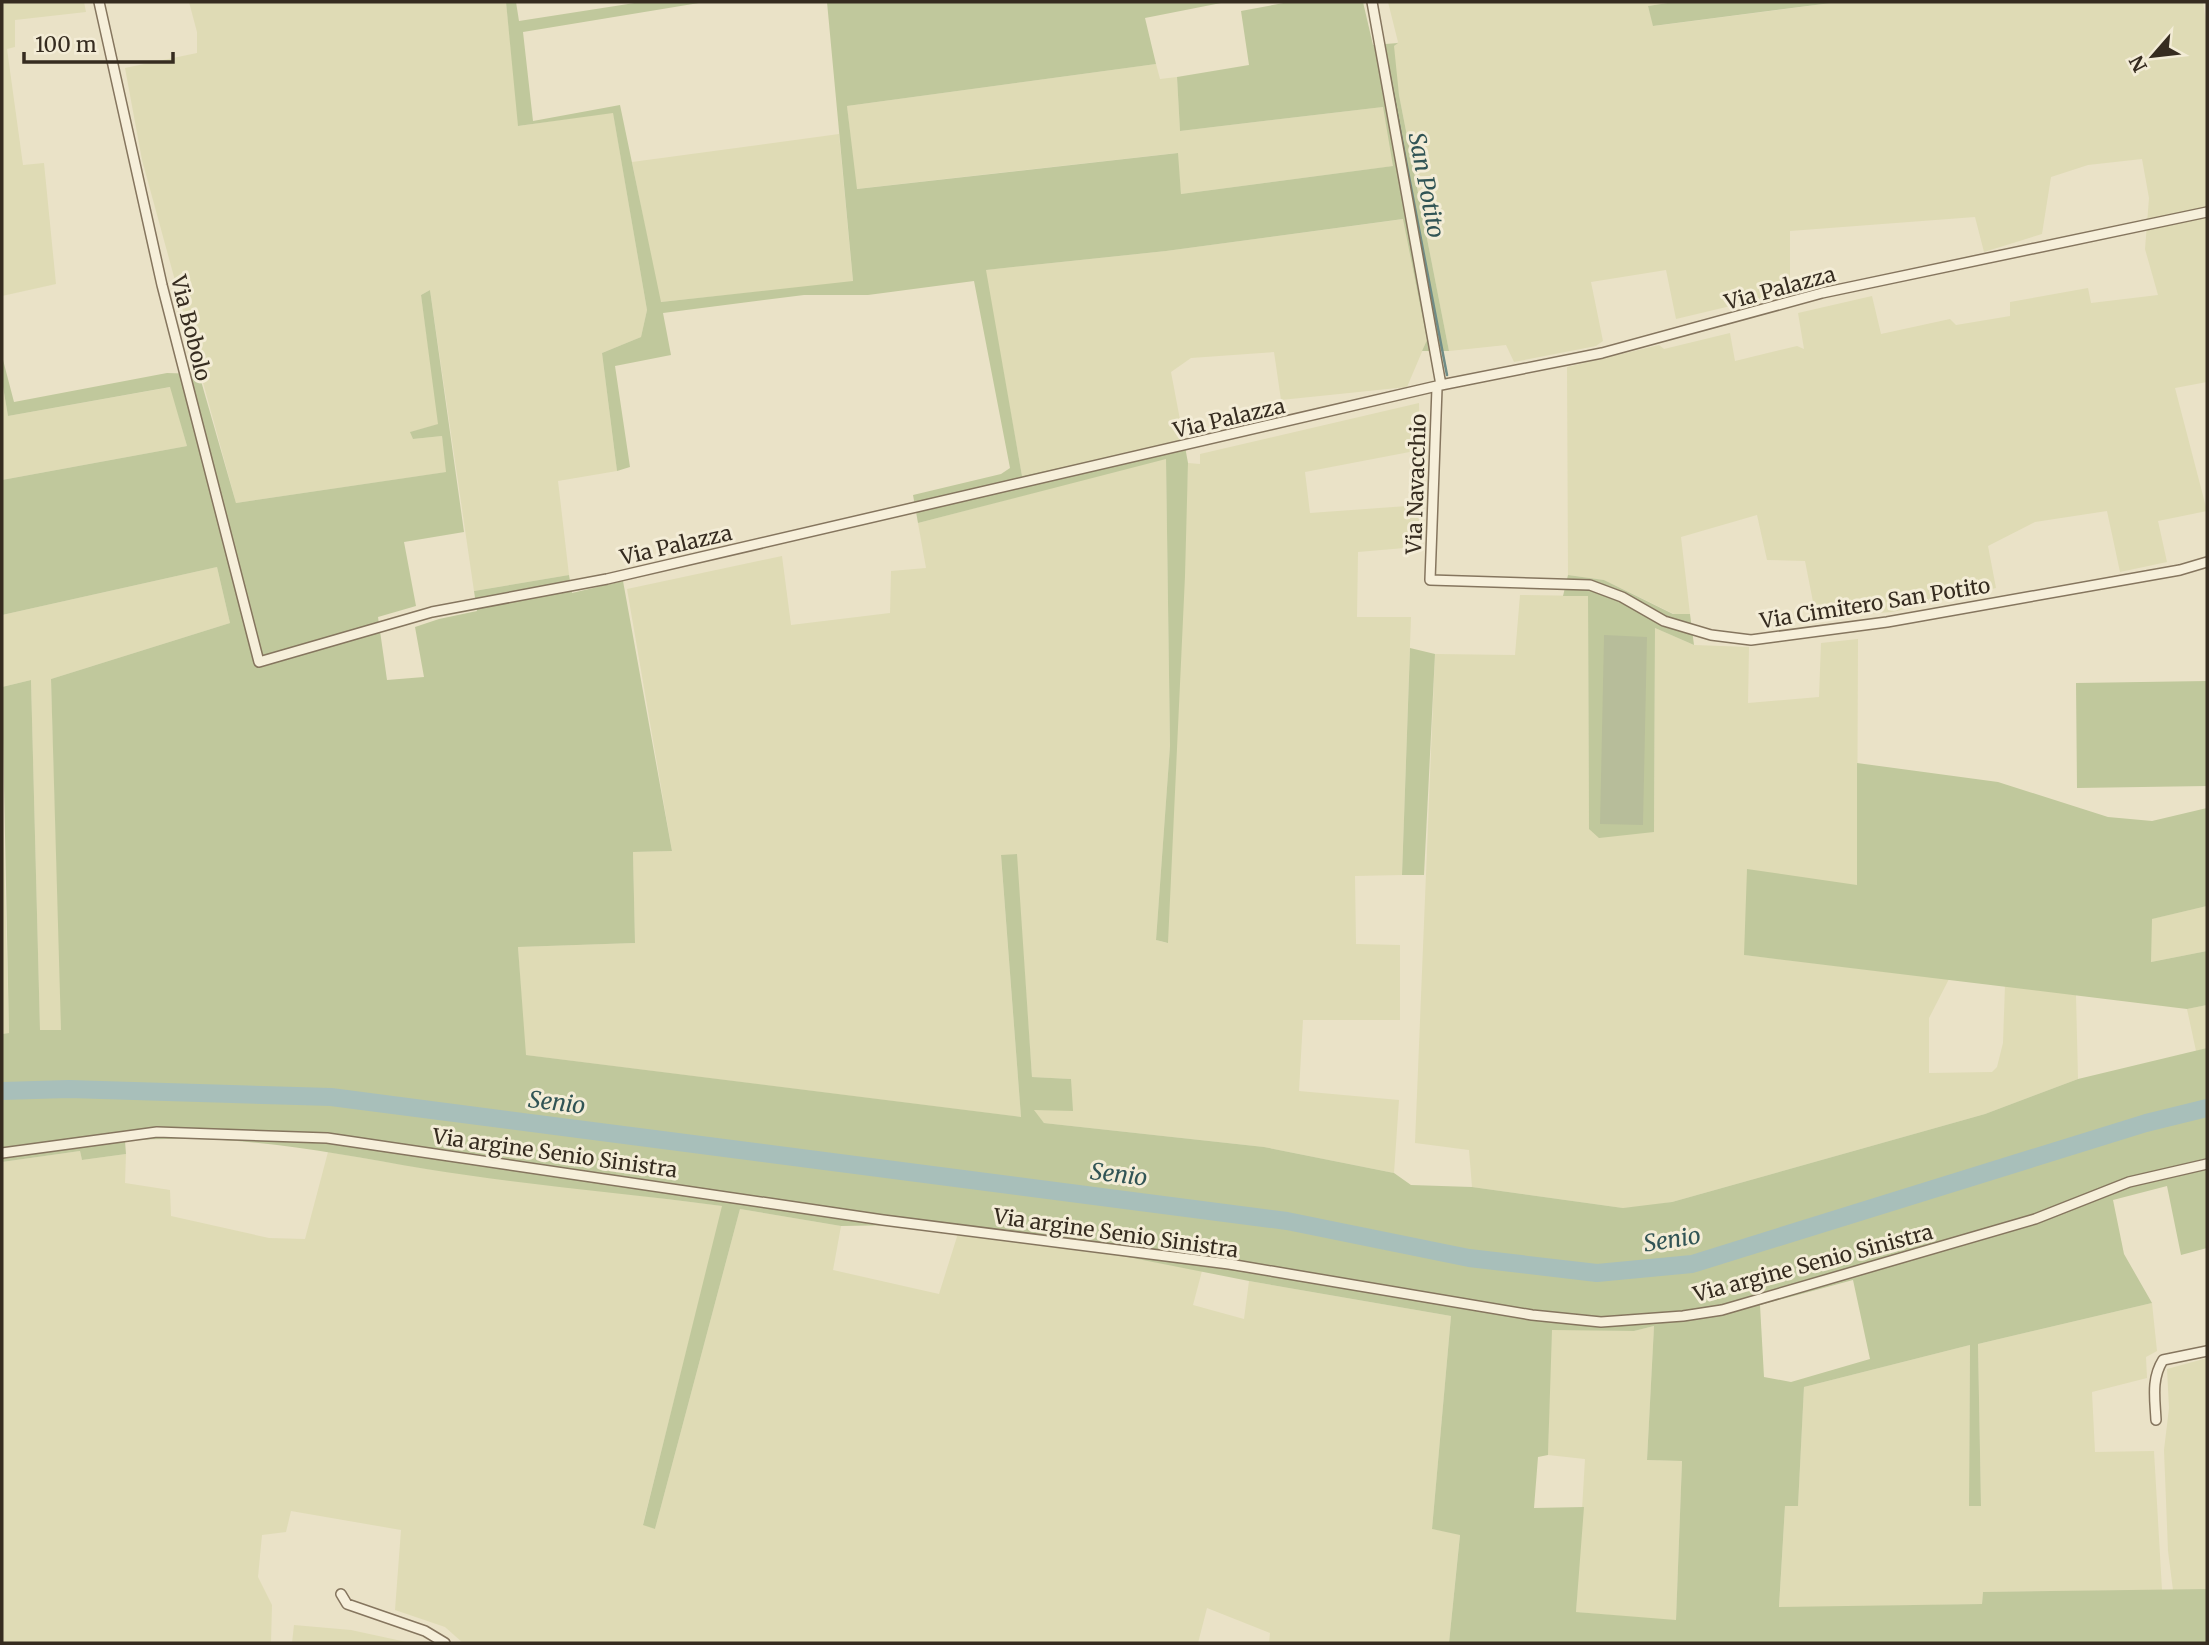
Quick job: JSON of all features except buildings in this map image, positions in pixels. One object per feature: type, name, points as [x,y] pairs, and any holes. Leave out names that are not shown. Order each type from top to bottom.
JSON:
[{"type":"street","name":"Via Bobolo","points":[[99,2],[162,285],[259,662]]},
{"type":"street","name":"Via Navacchio","points":[[1372,2],[1439,386],[1430,580]]},
{"type":"street","name":"Via Palazza","points":[[259,662],[432,611],[621,576],[1439,386],[1602,353],[1822,293],[2207,212]]},
{"type":"street","name":"Via Cimitero San Potito","points":[[1430,580],[1590,584],[1622,597],[1664,621],[1710,635],[1751,640],[1914,617],[2180,570],[2207,562]]},
{"type":"street","name":"Via argine Senio Sinistra","points":[[2,1153],[157,1132],[327,1139],[883,1220],[1229,1264],[1518,1312],[1601,1322],[1683,1316],[1722,1310],[2035,1219],[2129,1182],[2207,1164]]},
{"type":"street","points":[[2156,1420],[2154,1385],[2156,1373],[2163,1360],[2207,1351]]},
{"type":"street","points":[[341,1594],[346,1604],[425,1631],[445,1643]]},
{"type":"shaded area","points":[[2,2],[84,2],[86,12],[15,20],[15,47],[7,49],[23,165],[44,163],[56,284],[2,296]]},
{"type":"shaded area","points":[[189,2],[506,2],[519,126],[613,112],[647,310],[641,337],[602,353],[617,471],[558,481],[569,575],[474,591],[430,290],[421,295],[439,424],[411,432],[413,439],[442,436],[447,472],[236,503],[142,160],[125,68],[197,53],[197,32]]},
{"type":"shaded area","points":[[1388,2],[1674,2],[1648,6],[1654,26],[1839,2],[2203,2],[2207,28],[2207,382],[2175,388],[2207,511],[2158,521],[2167,562],[2120,572],[2107,511],[2035,522],[1988,546],[1996,588],[1892,612],[1816,617],[1805,561],[1767,560],[1757,515],[1681,537],[1690,614],[1674,614],[1604,580],[1568,575],[1567,367],[1659,345],[1664,349],[1730,333],[1735,361],[1797,346],[1804,349],[1798,313],[1872,296],[1881,334],[1950,319],[1956,325],[2010,316],[2010,302],[2088,288],[2091,303],[2158,295],[2145,249],[2149,198],[2142,159],[2088,165],[2051,177],[2042,234],[1984,252],[1975,217],[1790,231],[1790,292],[1676,319],[1666,270],[1591,282],[1603,341],[1596,346],[1514,362],[1506,345],[1449,351],[1399,95],[1393,58],[1394,46],[1398,42]]},
{"type":"shaded area","points":[[1156,64],[1160,79],[1177,77],[1180,131],[1383,107],[1394,166],[1181,194],[1177,153],[856,189],[847,106]]},
{"type":"shaded area","points":[[839,134],[853,282],[660,302],[632,162]]},
{"type":"shaded area","points":[[1404,219],[1427,340],[1407,387],[1281,400],[1274,352],[1191,358],[1171,372],[1184,441],[1022,476],[985,270],[1166,251]]},
{"type":"shaded area","points":[[2,381],[8,416],[171,387],[187,446],[2,480]]},
{"type":"shaded area","points":[[1419,403],[1420,450],[1305,472],[1310,513],[1421,505],[1416,547],[1358,552],[1357,617],[1411,617],[1402,875],[1355,876],[1356,944],[1400,945],[1400,1020],[1303,1020],[1299,1091],[1399,1100],[1394,1173],[1264,1147],[1044,1123],[1033,1110],[1071,1079],[1032,1077],[1016,854],[1001,856],[1021,1117],[525,1055],[518,947],[635,943],[633,852],[672,851],[627,589],[782,556],[791,625],[890,613],[891,571],[926,568],[918,523],[1166,458],[1170,746],[1156,940],[1167,943],[1188,463],[1200,464],[1200,454]]},
{"type":"shaded area","points":[[217,567],[230,623],[51,679],[62,1030],[40,1031],[31,680],[2,687],[2,615]]},
{"type":"shaded area","points":[[1520,595],[1588,596],[1589,828],[1654,832],[1655,628],[1694,645],[1749,647],[1748,703],[1819,697],[1821,643],[1858,639],[1857,885],[1744,955],[1949,979],[1929,1018],[1929,1073],[1992,1072],[1997,1067],[2003,1043],[2005,985],[2076,995],[2078,1079],[1985,1114],[1672,1202],[1642,1207],[1623,1208],[1472,1187],[1469,1150],[1415,1143],[1435,654],[1515,655]]},
{"type":"shaded area","points":[[2,775],[9,1033],[2,1034]]},
{"type":"shaded area","points":[[2207,906],[2207,951],[2151,962],[2151,919]]},
{"type":"shaded area","points":[[2207,1005],[2207,1048],[2196,1051],[2187,1009]]},
{"type":"shaded area","points":[[80,1151],[82,1160],[126,1154],[125,1183],[170,1190],[171,1216],[269,1238],[305,1239],[328,1152],[428,1169],[723,1206],[643,1524],[655,1529],[740,1209],[841,1226],[833,1270],[939,1294],[961,1224],[1202,1271],[1193,1305],[1244,1319],[1249,1281],[1451,1316],[1432,1529],[1460,1534],[1449,1643],[1269,1643],[1270,1633],[1207,1608],[1198,1643],[463,1643],[445,1627],[395,1610],[401,1530],[291,1511],[286,1532],[262,1535],[258,1577],[272,1605],[271,1643],[2,1643],[2,1162]]},
{"type":"shaded area","points":[[2152,1303],[2157,1351],[2146,1357],[2147,1378],[2092,1392],[2095,1452],[2154,1451],[2162,1590],[1983,1592],[1982,1604],[1779,1608],[1785,1506],[1798,1505],[1804,1387],[1970,1345],[1969,1505],[1981,1505],[1978,1344]]},
{"type":"shaded area","points":[[1654,1326],[1647,1460],[1682,1461],[1676,1621],[1576,1612],[1585,1459],[1548,1455],[1551,1329],[1634,1331]]},
{"type":"shaded area","points":[[2207,1358],[2207,1589],[2173,1590],[2168,1551],[2164,1450],[2169,1408],[2167,1369]]},
{"type":"shaded area","points":[[294,1625],[351,1630],[411,1643],[292,1643]]},
{"type":"green space","points":[[506,2],[516,2],[519,21],[641,2],[705,2],[523,32],[533,121],[620,105],[661,302],[853,281],[827,2],[1221,3],[1145,18],[1156,64],[847,106],[857,189],[1178,153],[1181,194],[1393,166],[1383,107],[1180,131],[1177,77],[1249,65],[1241,11],[1289,2],[1363,2],[1373,45],[1398,43],[1394,46],[1399,95],[1449,351],[1422,351],[1427,340],[1403,219],[1166,251],[986,270],[1022,476],[1184,441],[1188,463],[1185,576],[1168,943],[1156,940],[1170,746],[1166,459],[918,523],[913,495],[1001,474],[1010,468],[974,281],[868,295],[804,295],[663,313],[671,355],[615,366],[630,467],[617,471],[602,353],[641,337],[647,310],[613,113],[518,126]]},
{"type":"green space","points":[[1674,2],[1839,2],[1653,26],[1648,6]]},
{"type":"green space","points":[[430,290],[464,532],[404,542],[416,606],[378,617],[387,680],[424,677],[415,627],[477,611],[474,591],[569,575],[572,593],[623,581],[672,851],[633,852],[635,943],[518,947],[526,1055],[1021,1117],[1001,855],[1017,854],[1032,1077],[1071,1079],[1073,1111],[1034,1110],[1044,1123],[1264,1147],[1394,1173],[1411,1185],[1472,1187],[1623,1208],[1672,1202],[1985,1114],[2078,1079],[2207,1048],[2207,1248],[2181,1255],[2167,1186],[2113,1200],[2124,1254],[2152,1303],[1978,1344],[1981,1506],[1969,1506],[1970,1345],[1804,1387],[1798,1506],[1785,1506],[1779,1607],[1982,1604],[1983,1592],[2207,1589],[2207,1643],[1449,1643],[1460,1535],[1432,1529],[1451,1316],[1249,1281],[961,1224],[841,1226],[740,1209],[655,1529],[643,1525],[722,1206],[500,1180],[240,1141],[125,1141],[126,1154],[82,1160],[80,1151],[2,1162],[2,1034],[9,1033],[2,687],[31,680],[40,1030],[61,1030],[51,679],[230,623],[217,567],[2,615],[2,480],[187,446],[170,387],[8,416],[2,381],[2,356],[14,402],[167,373],[199,374],[236,503],[446,472],[442,436],[413,439],[410,432],[438,424],[421,295]],"holes":[[[1853,1280],[1870,1359],[1791,1382],[1764,1377],[1760,1305]],[[1654,1326],[1647,1460],[1682,1461],[1676,1620],[1576,1612],[1584,1507],[1534,1508],[1538,1457],[1548,1455],[1552,1330],[1634,1331]]]},
{"type":"green space","points":[[1568,575],[1604,580],[1673,614],[1690,614],[1694,645],[1655,628],[1654,832],[1599,838],[1589,829],[1588,596],[1563,596]]},
{"type":"green space","points":[[1604,635],[1647,637],[1643,825],[1600,824]]},
{"type":"green space","points":[[1410,648],[1435,654],[1424,875],[1402,875]]},
{"type":"green space","points":[[2207,681],[2207,786],[2077,788],[2076,683]]},
{"type":"green space","points":[[1857,763],[1998,782],[2108,817],[2152,821],[2207,808],[2207,906],[2152,919],[2151,962],[2207,951],[2207,1005],[2187,1009],[1744,955],[1747,869],[1857,885]]},
{"type":"waterway","name":"San Potito","points":[[1387,62],[1447,375]]},
{"type":"waterway","name":"Senio","points":[[2,1091],[69,1089],[331,1097],[1287,1221],[1469,1258],[1597,1273],[1692,1264],[2146,1123],[2207,1108]]}]
